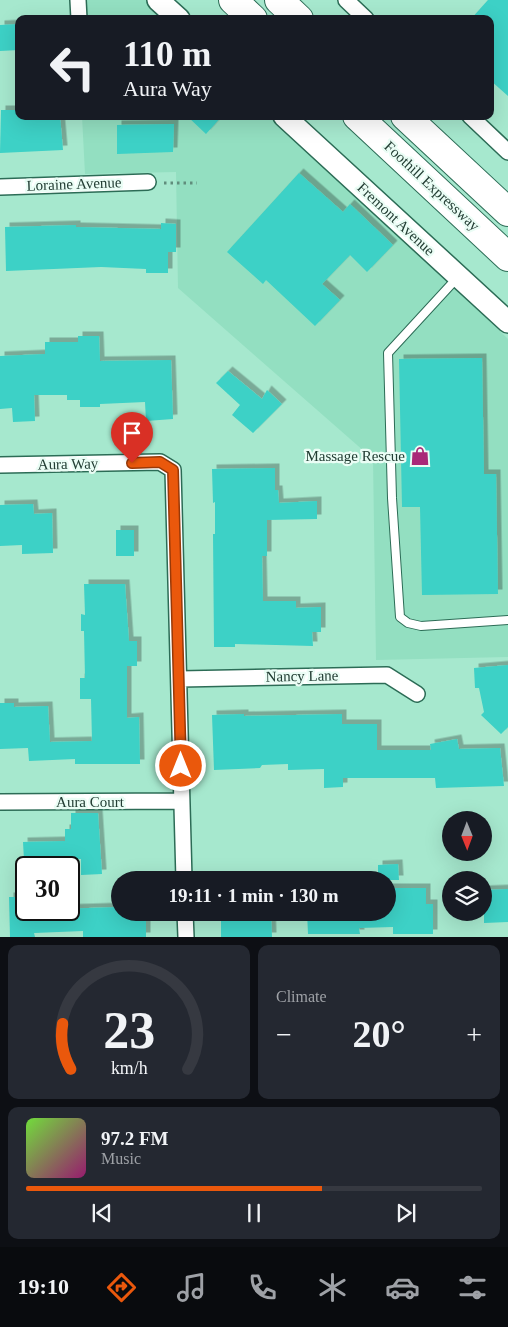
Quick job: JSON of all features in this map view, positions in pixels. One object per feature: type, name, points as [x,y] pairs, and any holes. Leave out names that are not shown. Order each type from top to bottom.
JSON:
[{"type":"highway","points":[[233,0],[248,15]]},
{"type":"highway","points":[[279,0],[295,15]]},
{"type":"highway","name":"Foothill Expressway","points":[[361,120],[508,256]]},
{"type":"highway","points":[[408,120],[508,212]]},
{"type":"street","points":[[78,0],[79,15]]},
{"type":"street","points":[[158,0],[174,15]]},
{"type":"street","points":[[346,0],[362,15]]},
{"type":"street","name":"Fremont Avenue","points":[[288,120],[508,322]]},
{"type":"street","points":[[474,120],[508,152]]},
{"type":"street","name":"Loraine Avenue","points":[[0,187],[148,182]]},
{"type":"street","name":"Aura Way","points":[[0,465],[160,462],[173,470],[184,871]]},
{"type":"street","name":"Nancy Lane","points":[[180,679],[388,675],[417,694]]},
{"type":"street","name":"Aura Court","points":[[0,802],[181,801]]},
{"type":"street","points":[[185,921],[186,937]]},
{"type":"lane","points":[[458,276],[388,353],[392,498],[400,617],[408,623],[421,626],[508,620]]},
{"type":"path","points":[[148,182],[197,183]]},
{"type":"shaded area","points":[[75,0],[161,0],[176,15],[76,15]]},
{"type":"shaded area","points":[[82,120],[284,120],[508,339],[508,657],[376,660],[373,459],[178,288],[176,172],[85,174]]},
{"type":"building","points":[[488,0],[508,0],[508,96],[494,84],[494,15],[475,15]]},
{"type":"building","points":[[15,24],[15,50],[0,51],[0,25]]},
{"type":"building","points":[[1,110],[15,110],[15,120],[60,120],[63,150],[0,153]]},
{"type":"building","points":[[191,120],[218,120],[206,134]]},
{"type":"building","points":[[174,124],[173,152],[117,154],[117,125]]},
{"type":"building","points":[[299,173],[343,212],[350,204],[393,245],[367,272],[350,255],[322,284],[340,300],[315,326],[266,280],[263,284],[227,252]]},
{"type":"building","points":[[161,223],[176,224],[176,252],[168,252],[168,273],[146,273],[146,269],[101,267],[6,271],[5,227],[76,225],[76,227],[161,229]]},
{"type":"building","points":[[78,336],[99,336],[100,361],[171,360],[173,419],[146,421],[145,402],[100,404],[100,407],[80,407],[80,400],[67,400],[67,395],[34,395],[35,421],[13,422],[12,408],[0,409],[0,356],[45,354],[45,342],[78,342]]},
{"type":"building","points":[[482,358],[484,474],[496,474],[498,594],[422,595],[420,507],[402,507],[399,359]]},
{"type":"building","points":[[228,371],[262,399],[267,390],[282,404],[253,433],[232,415],[240,405],[216,383]]},
{"type":"building","points":[[275,468],[275,490],[278,490],[279,503],[317,501],[317,519],[267,520],[267,556],[262,556],[263,601],[296,601],[296,608],[321,607],[321,632],[312,632],[313,646],[235,644],[235,647],[214,647],[213,534],[215,534],[215,502],[213,503],[212,469]]},
{"type":"building","points":[[33,504],[34,514],[52,513],[53,553],[22,554],[22,545],[0,546],[0,505]]},
{"type":"building","points":[[116,530],[134,530],[134,556],[116,556]]},
{"type":"building","points":[[84,584],[125,584],[129,641],[137,641],[137,666],[127,666],[127,718],[139,717],[140,764],[75,764],[75,759],[29,761],[28,748],[0,749],[0,703],[14,703],[14,707],[48,706],[50,742],[92,741],[91,699],[80,699],[80,678],[85,678],[84,631],[81,631],[81,614],[85,615]]},
{"type":"building","points":[[508,665],[508,727],[501,734],[481,715],[484,712],[479,688],[475,688],[474,668]]},
{"type":"building","points":[[244,714],[244,716],[342,714],[342,724],[377,724],[377,750],[431,750],[430,744],[457,739],[459,749],[500,748],[504,786],[436,788],[435,778],[343,778],[343,787],[324,788],[324,769],[288,770],[288,764],[262,765],[260,768],[214,770],[212,715]]},
{"type":"building","points":[[71,813],[98,813],[102,874],[81,875],[80,856],[24,856],[23,842],[65,841],[65,829],[71,829]]},
{"type":"building","points":[[398,864],[399,880],[396,880],[396,871],[378,871],[378,865]]},
{"type":"building","points":[[396,888],[426,888],[426,904],[433,904],[433,934],[393,934],[393,927],[359,928],[360,934],[308,934],[307,921],[396,921]]},
{"type":"building","points":[[508,889],[508,922],[484,923],[484,921],[492,921],[492,890]]},
{"type":"building","points":[[9,897],[15,897],[15,921],[80,921],[80,908],[111,907],[111,921],[146,921],[146,937],[83,937],[83,931],[34,933],[35,937],[10,937]]},
{"type":"building","points":[[221,921],[271,921],[272,937],[221,937]]},
{"type":"place","name":"Massage Rescue","points":[[420,456]]},
{"type":"route","points":[[132,463],[160,462],[173,470],[181,766]]}]
